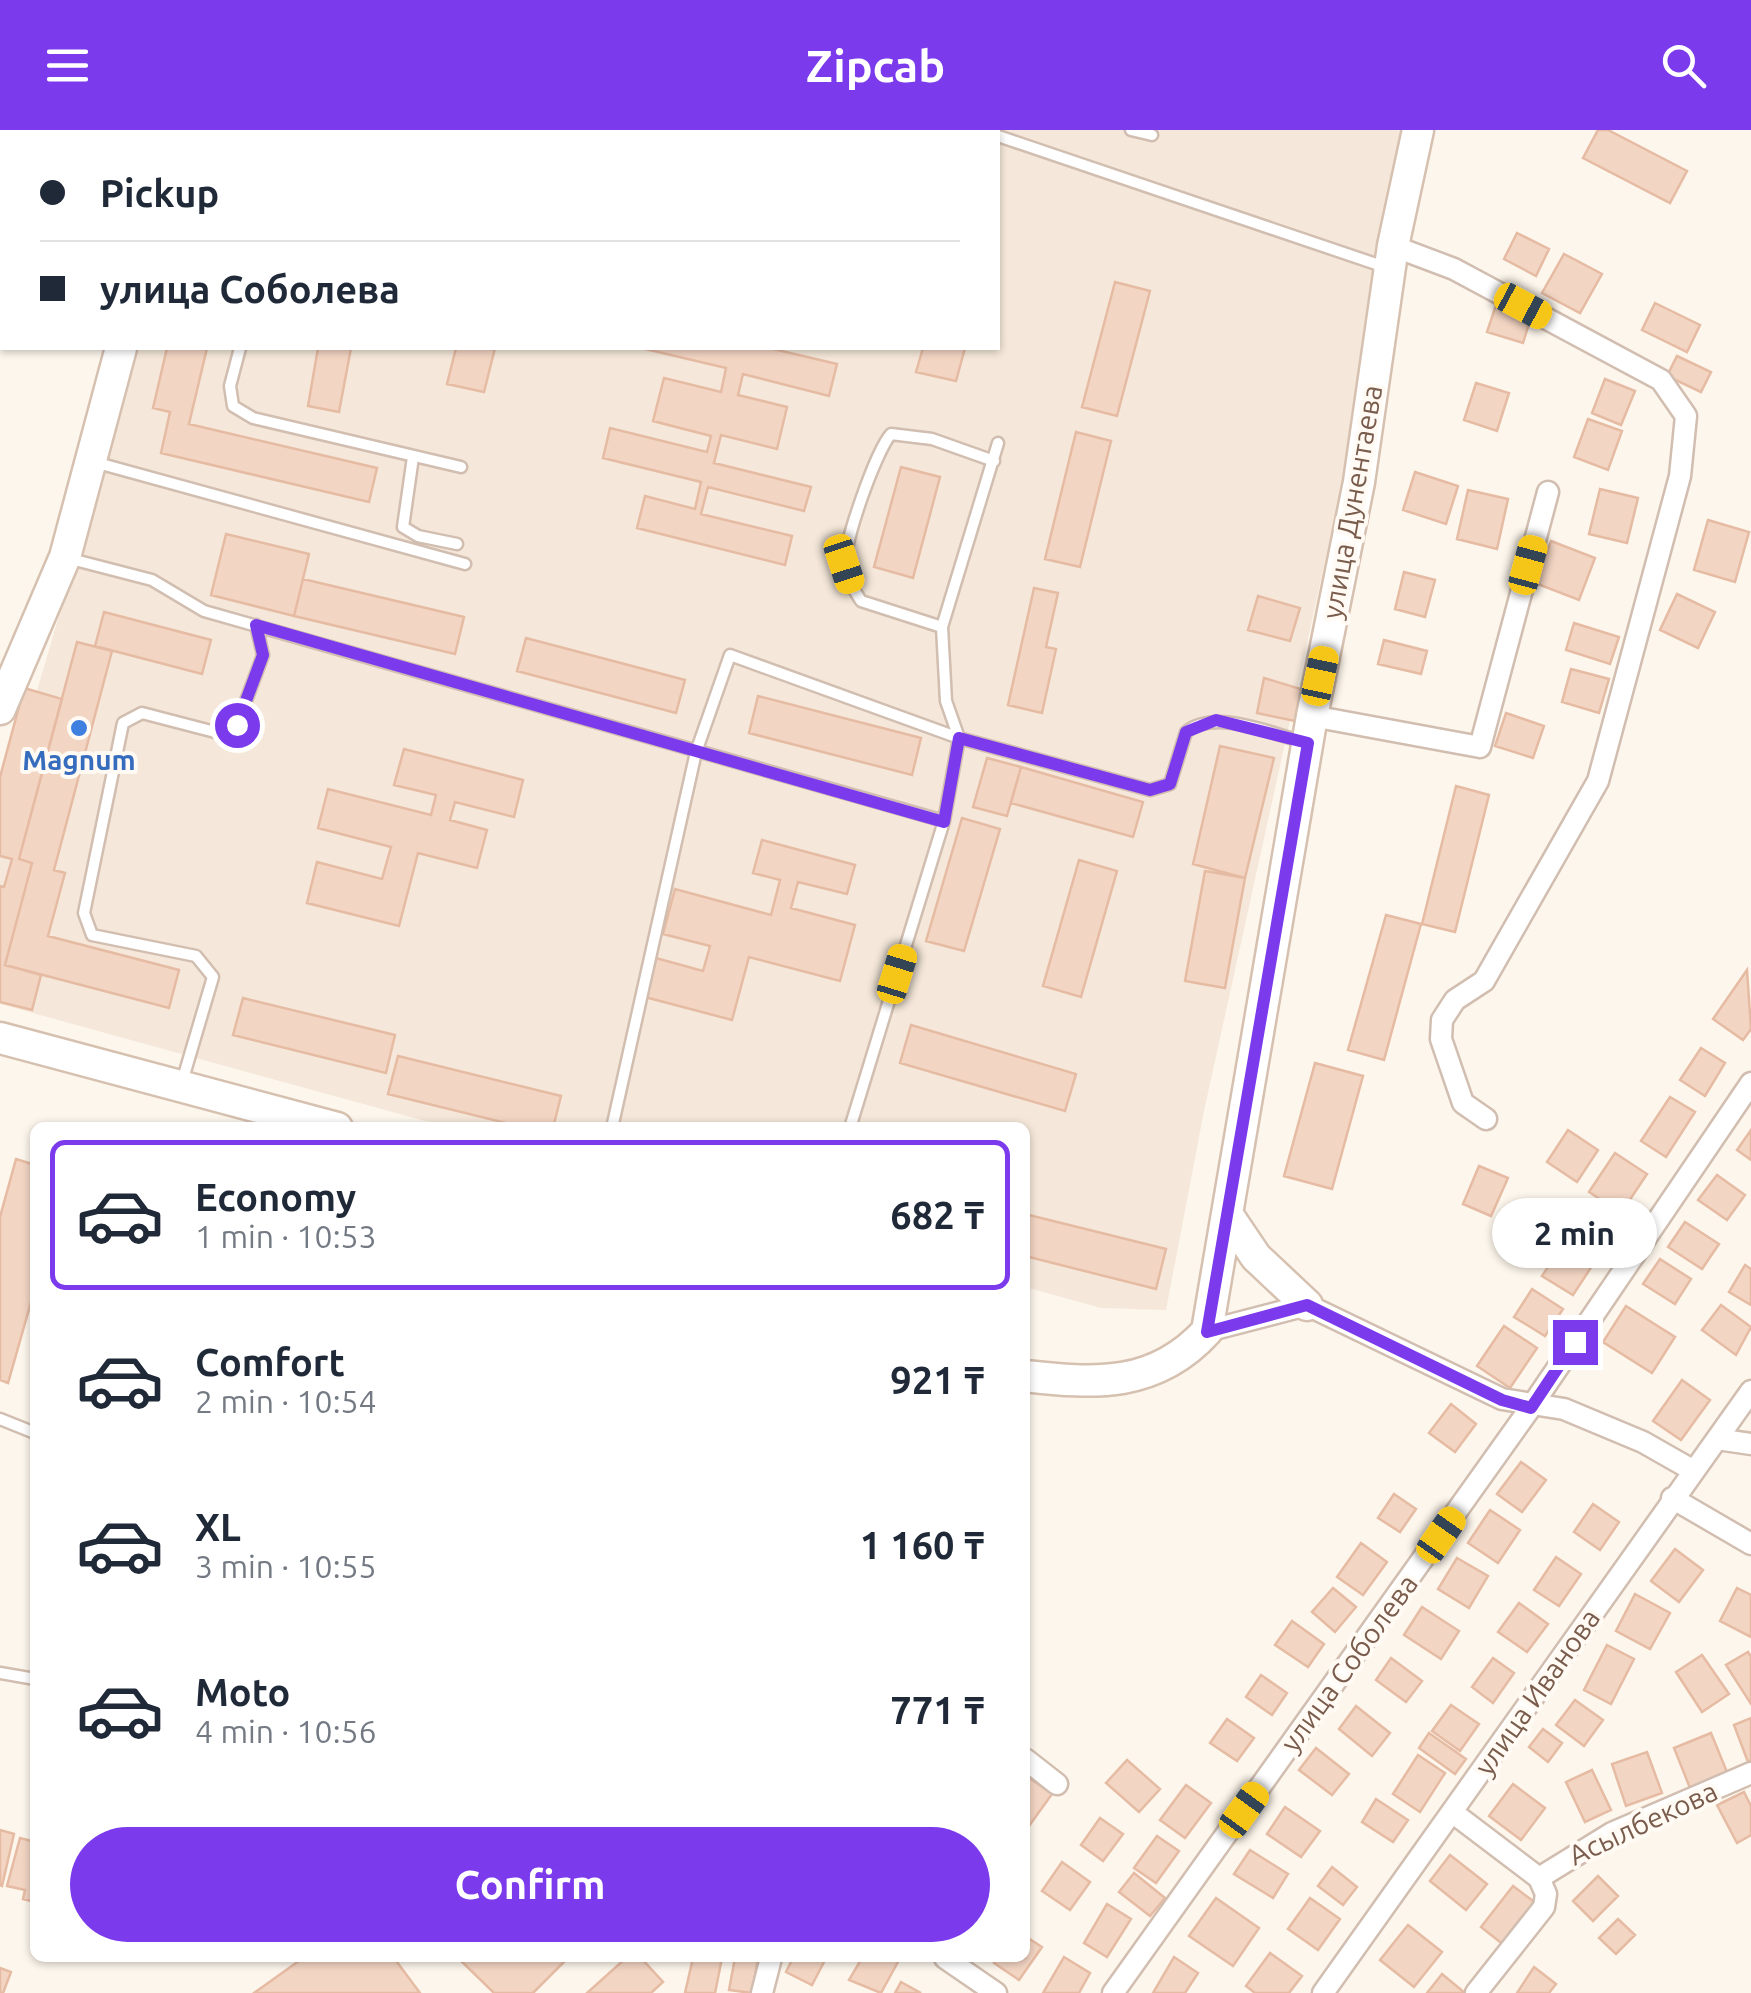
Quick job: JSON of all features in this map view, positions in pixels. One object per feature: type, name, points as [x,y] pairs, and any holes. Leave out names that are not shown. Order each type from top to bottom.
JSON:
[{"type":"street","name":"улица Дунентаева","points":[[1207,1332],[1310,729],[1360,482],[1392,257],[1418,130]]},
{"type":"street","points":[[1392,257],[1454,268],[1661,380],[1686,416],[1680,476],[1598,780],[1484,980],[1455,1000],[1442,1020],[1444,1050],[1463,1103],[1486,1119]]},
{"type":"street","points":[[0,709],[65,557],[121,350]]},
{"type":"street","points":[[1310,729],[1480,748],[1548,492]]},
{"type":"street","points":[[0,1038],[182,1083],[317,1122]]},
{"type":"street","name":"улица Соболева","points":[[1113,1993],[1531,1408],[1751,1082]]},
{"type":"street","points":[[1227,1214],[1256,1257],[1307,1305],[1502,1400],[1531,1408],[1564,1410],[1643,1442],[1694,1472]]},
{"type":"street","points":[[1030,1377],[1082,1383],[1131,1380],[1165,1366],[1207,1332],[1307,1305]]},
{"type":"street","name":"улица Иванова","points":[[1323,1993],[1751,1390]]},
{"type":"street","points":[[1717,1439],[1751,1444]]},
{"type":"street","points":[[1672,1498],[1751,1544]]},
{"type":"street","points":[[1030,1763],[1057,1784]]},
{"type":"street","name":"Асылбекова","points":[[1538,1878],[1612,1833],[1751,1773]]},
{"type":"street","name":"Асылбекова","points":[[1452,1812],[1538,1878],[1546,1894],[1544,1907],[1476,1993]]},
{"type":"street","points":[[762,1993],[770,1962]]},
{"type":"street","points":[[951,1962],[996,1993]]},
{"type":"lane","points":[[1132,130],[1152,134]]},
{"type":"lane","points":[[1002,135],[1392,257]]},
{"type":"lane","points":[[239,350],[230,386],[233,406],[252,418],[461,467]]},
{"type":"lane","points":[[942,627],[861,601],[851,584],[844,564],[864,494],[879,448],[891,434],[932,440],[994,461]]},
{"type":"lane","points":[[852,1122],[944,822],[959,738],[946,702],[942,627],[998,443]]},
{"type":"lane","points":[[414,457],[403,527],[418,536],[457,544]]},
{"type":"lane","points":[[93,461],[464,564]]},
{"type":"lane","points":[[65,557],[152,580],[204,611],[944,822]]},
{"type":"lane","points":[[182,1083],[213,976],[208,966],[196,956],[92,935],[84,913],[123,723],[142,713],[215,732],[237,725],[263,655],[256,625]]},
{"type":"lane","points":[[613,1122],[696,752],[730,655],[959,738],[1150,790],[1170,784],[1186,732],[1200,723],[1216,720],[1310,729]]},
{"type":"lane","points":[[0,1420],[30,1431]]},
{"type":"lane","points":[[0,1673],[30,1678]]},
{"type":"shaded area","points":[[1000,130],[1420,130],[1204,1111],[1166,1310],[1101,1308],[1030,1288],[1030,1122],[429,1122],[0,1004],[0,816],[137,350],[1000,350]]},
{"type":"building","points":[[1598,130],[1608,130],[1687,171],[1670,203],[1583,158]]},
{"type":"building","points":[[1517,233],[1549,249],[1536,276],[1504,259]]},
{"type":"building","points":[[1564,254],[1602,274],[1580,313],[1542,293]]},
{"type":"building","points":[[1115,282],[1150,291],[1117,416],[1082,407]]},
{"type":"building","points":[[1655,303],[1700,325],[1687,352],[1642,330]]},
{"type":"building","points":[[1496,305],[1531,317],[1523,343],[1487,332]]},
{"type":"building","points":[[167,350],[207,350],[189,424],[377,468],[369,502],[161,453],[170,412],[153,408]]},
{"type":"building","points":[[318,350],[351,350],[339,412],[308,406]]},
{"type":"building","points":[[456,350],[494,350],[484,392],[447,384]]},
{"type":"building","points":[[650,350],[778,350],[837,364],[829,396],[743,374],[738,395],[787,407],[777,449],[721,435],[714,463],[811,487],[804,511],[708,487],[701,514],[792,536],[785,565],[637,528],[645,496],[695,509],[701,482],[603,458],[610,428],[707,452],[711,436],[653,421],[664,378],[721,392],[726,368]]},
{"type":"building","points":[[922,350],[964,350],[956,381],[916,372]]},
{"type":"building","points":[[1677,356],[1711,372],[1701,392],[1667,376]]},
{"type":"building","points":[[1605,379],[1635,391],[1621,425],[1592,413]]},
{"type":"building","points":[[1476,383],[1509,393],[1497,431],[1464,420]]},
{"type":"building","points":[[1588,419],[1622,431],[1608,470],[1574,457]]},
{"type":"building","points":[[1076,432],[1111,441],[1080,567],[1045,559]]},
{"type":"building","points":[[901,467],[940,477],[913,578],[874,567]]},
{"type":"building","points":[[1415,472],[1458,486],[1446,524],[1403,510]]},
{"type":"building","points":[[1600,489],[1638,498],[1627,543],[1589,534]]},
{"type":"building","points":[[1468,490],[1508,499],[1497,549],[1457,539]]},
{"type":"building","points":[[1708,520],[1749,532],[1735,582],[1694,570]]},
{"type":"building","points":[[226,534],[309,554],[294,616],[211,595]]},
{"type":"building","points":[[1551,541],[1595,558],[1579,600],[1535,583]]},
{"type":"building","points":[[1404,572],[1435,580],[1425,617],[1395,609]]},
{"type":"building","points":[[303,579],[464,617],[455,654],[294,616]]},
{"type":"building","points":[[1034,588],[1058,593],[1046,647],[1056,649],[1042,713],[1008,705]]},
{"type":"building","points":[[1677,594],[1715,612],[1698,648],[1660,630]]},
{"type":"building","points":[[1258,596],[1300,608],[1290,641],[1248,630]]},
{"type":"building","points":[[104,612],[211,640],[202,674],[95,646]]},
{"type":"building","points":[[1574,623],[1619,637],[1610,664],[1566,650]]},
{"type":"building","points":[[526,638],[685,680],[676,713],[517,671]]},
{"type":"building","points":[[1384,640],[1427,651],[1421,674],[1378,664]]},
{"type":"building","points":[[77,642],[112,651],[54,870],[65,873],[48,936],[179,970],[169,1008],[5,965],[32,863],[19,859]]},
{"type":"building","points":[[1571,669],[1609,679],[1599,713],[1562,702]]},
{"type":"building","points":[[1264,678],[1304,690],[1295,721],[1257,713]]},
{"type":"building","points":[[24,688],[62,699],[19,859],[32,863],[5,965],[41,975],[32,1010],[0,1002],[0,886],[4,887],[12,859],[0,856],[0,777]]},
{"type":"building","points":[[758,696],[921,738],[912,775],[749,733]]},
{"type":"building","points":[[1506,713],[1544,726],[1533,758],[1495,746]]},
{"type":"building","points":[[1220,746],[1274,758],[1245,878],[1193,864]]},
{"type":"building","points":[[404,749],[523,780],[514,817],[455,802],[450,820],[487,830],[477,868],[418,853],[399,926],[307,903],[317,862],[382,879],[391,847],[318,828],[328,789],[431,815],[436,795],[394,785]]},
{"type":"building","points":[[987,758],[1021,767],[1007,816],[973,807]]},
{"type":"building","points":[[1021,767],[1143,802],[1133,837],[1011,803]]},
{"type":"building","points":[[1456,786],[1489,795],[1455,932],[1422,924]]},
{"type":"building","points":[[962,818],[1000,829],[964,951],[926,941]]},
{"type":"building","points":[[762,840],[855,865],[847,894],[798,882],[791,908],[855,925],[840,981],[749,957],[732,1020],[645,997],[656,958],[703,971],[710,946],[663,934],[675,889],[771,915],[780,880],[753,873]]},
{"type":"building","points":[[1079,860],[1117,871],[1081,997],[1043,986]]},
{"type":"building","points":[[1205,871],[1245,878],[1225,988],[1185,981]]},
{"type":"building","points":[[1386,915],[1421,924],[1384,1060],[1348,1050]]},
{"type":"building","points":[[1747,970],[1751,1029],[1743,1040],[1713,1019]]},
{"type":"building","points":[[243,998],[395,1035],[386,1073],[233,1035]]},
{"type":"building","points":[[911,1025],[1076,1074],[1065,1111],[900,1063]]},
{"type":"building","points":[[1701,1048],[1725,1063],[1705,1096],[1680,1080]]},
{"type":"building","points":[[398,1056],[561,1096],[554,1122],[502,1122],[388,1094]]},
{"type":"building","points":[[1315,1063],[1363,1076],[1332,1189],[1284,1176]]},
{"type":"building","points":[[1670,1097],[1695,1112],[1666,1157],[1641,1141]]},
{"type":"building","points":[[1568,1130],[1598,1150],[1577,1182],[1547,1162]]},
{"type":"building","points":[[1751,1130],[1751,1160],[1737,1150]]},
{"type":"building","points":[[1615,1153],[1647,1174],[1621,1213],[1589,1192]]},
{"type":"building","points":[[16,1159],[30,1163],[30,1306],[8,1383],[0,1380],[0,1217]]},
{"type":"building","points":[[1479,1166],[1508,1178],[1491,1216],[1463,1204]]},
{"type":"building","points":[[1717,1175],[1745,1195],[1727,1220],[1698,1200]]},
{"type":"building","points":[[1030,1215],[1166,1249],[1156,1289],[1030,1257]]},
{"type":"building","points":[[1685,1222],[1719,1244],[1702,1269],[1668,1247]]},
{"type":"building","points":[[1563,1244],[1594,1263],[1573,1295],[1542,1276]]},
{"type":"building","points":[[1660,1259],[1691,1279],[1675,1304],[1643,1284]]},
{"type":"building","points":[[1745,1265],[1751,1269],[1751,1305],[1729,1292]]},
{"type":"building","points":[[1532,1289],[1563,1309],[1545,1336],[1514,1317]]},
{"type":"building","points":[[1721,1305],[1751,1327],[1736,1355],[1702,1330]]},
{"type":"building","points":[[1626,1306],[1675,1337],[1652,1373],[1603,1342]]},
{"type":"building","points":[[1504,1326],[1537,1348],[1510,1388],[1477,1366]]},
{"type":"building","points":[[1682,1380],[1710,1400],[1681,1440],[1653,1421]]},
{"type":"building","points":[[1451,1404],[1476,1424],[1455,1452],[1429,1433]]},
{"type":"building","points":[[1521,1462],[1546,1480],[1522,1512],[1497,1494]]},
{"type":"building","points":[[1394,1494],[1416,1509],[1400,1532],[1378,1518]]},
{"type":"building","points":[[1593,1504],[1619,1522],[1600,1550],[1574,1532]]},
{"type":"building","points":[[1490,1510],[1520,1530],[1498,1563],[1468,1543]]},
{"type":"building","points":[[1361,1543],[1387,1562],[1363,1595],[1337,1577]]},
{"type":"building","points":[[1675,1549],[1703,1570],[1679,1602],[1651,1581]]},
{"type":"building","points":[[1556,1557],[1581,1574],[1559,1606],[1534,1590]]},
{"type":"building","points":[[1457,1558],[1488,1576],[1469,1608],[1438,1589]]},
{"type":"building","points":[[1333,1588],[1356,1607],[1335,1632],[1312,1612]]},
{"type":"building","points":[[1737,1588],[1751,1595],[1751,1637],[1720,1621]]},
{"type":"building","points":[[1635,1594],[1670,1613],[1650,1649],[1616,1631]]},
{"type":"building","points":[[1519,1603],[1548,1624],[1527,1652],[1498,1632]]},
{"type":"building","points":[[1422,1607],[1459,1631],[1441,1659],[1404,1635]]},
{"type":"building","points":[[1292,1621],[1324,1644],[1308,1667],[1275,1645]]},
{"type":"building","points":[[1607,1645],[1634,1659],[1611,1704],[1584,1690]]},
{"type":"building","points":[[1748,1652],[1751,1657],[1751,1704],[1726,1665]]},
{"type":"building","points":[[1702,1655],[1729,1694],[1702,1712],[1676,1672]]},
{"type":"building","points":[[1391,1658],[1422,1681],[1406,1702],[1376,1680]]},
{"type":"building","points":[[1493,1658],[1514,1673],[1493,1703],[1472,1687]]},
{"type":"building","points":[[1261,1675],[1287,1693],[1272,1715],[1246,1697]]},
{"type":"building","points":[[1575,1700],[1603,1720],[1584,1746],[1556,1725]]},
{"type":"building","points":[[1451,1705],[1479,1724],[1460,1751],[1432,1731]]},
{"type":"building","points":[[1356,1706],[1390,1733],[1372,1756],[1339,1729]]},
{"type":"building","points":[[1751,1718],[1751,1760],[1748,1762],[1734,1725]]},
{"type":"building","points":[[1227,1719],[1254,1738],[1237,1761],[1210,1743]]},
{"type":"building","points":[[1543,1729],[1562,1743],[1548,1762],[1529,1747]]},
{"type":"building","points":[[1429,1733],[1466,1759],[1455,1774],[1419,1748]]},
{"type":"building","points":[[1711,1733],[1727,1772],[1690,1788],[1674,1748]]},
{"type":"building","points":[[1316,1748],[1349,1774],[1332,1795],[1299,1770]]},
{"type":"building","points":[[1647,1752],[1662,1793],[1626,1806],[1612,1764]]},
{"type":"building","points":[[1418,1755],[1445,1773],[1420,1812],[1393,1794]]},
{"type":"building","points":[[1127,1760],[1160,1789],[1139,1812],[1106,1783]]},
{"type":"building","points":[[1592,1770],[1611,1810],[1585,1822],[1566,1782]]},
{"type":"building","points":[[1030,1779],[1052,1794],[1030,1825]]},
{"type":"building","points":[[1513,1784],[1545,1808],[1521,1840],[1489,1816]]},
{"type":"building","points":[[1186,1785],[1211,1803],[1185,1838],[1160,1820]]},
{"type":"building","points":[[1744,1792],[1751,1806],[1751,1835],[1737,1843],[1717,1805]]},
{"type":"building","points":[[1376,1799],[1408,1820],[1393,1842],[1362,1822]]},
{"type":"building","points":[[1285,1807],[1320,1831],[1301,1857],[1267,1834]]},
{"type":"building","points":[[1100,1818],[1123,1834],[1103,1861],[1081,1845]]},
{"type":"building","points":[[0,1830],[14,1834],[2,1886],[0,1885]]},
{"type":"building","points":[[1157,1836],[1179,1851],[1156,1883],[1134,1868]]},
{"type":"building","points":[[20,1838],[30,1841],[30,1901],[23,1899],[25,1890],[7,1886]]},
{"type":"building","points":[[1250,1850],[1288,1874],[1273,1898],[1234,1874]]},
{"type":"building","points":[[1450,1855],[1487,1884],[1466,1910],[1430,1881]]},
{"type":"building","points":[[1062,1862],[1090,1882],[1070,1910],[1042,1891]]},
{"type":"building","points":[[1332,1867],[1357,1887],[1343,1905],[1318,1886]]},
{"type":"building","points":[[1134,1873],[1165,1898],[1150,1916],[1119,1892]]},
{"type":"building","points":[[1598,1876],[1618,1896],[1593,1921],[1573,1901]]},
{"type":"building","points":[[1513,1886],[1537,1904],[1505,1946],[1481,1927]]},
{"type":"building","points":[[1216,1898],[1259,1928],[1233,1966],[1189,1936]]},
{"type":"building","points":[[1310,1898],[1340,1919],[1318,1950],[1288,1929]]},
{"type":"building","points":[[1107,1904],[1131,1919],[1107,1957],[1084,1943]]},
{"type":"building","points":[[1618,1919],[1635,1935],[1616,1954],[1599,1938]]},
{"type":"building","points":[[1408,1925],[1442,1952],[1414,1987],[1380,1960]]},
{"type":"building","points":[[1030,1939],[1042,1947],[1019,1980],[994,1963],[1030,1962]]},
{"type":"building","points":[[1270,1953],[1302,1976],[1289,1993],[1255,1993],[1246,1986]]},
{"type":"building","points":[[1064,1957],[1090,1973],[1079,1993],[1043,1993]]},
{"type":"building","points":[[1174,1957],[1198,1973],[1185,1993],[1153,1993]]},
{"type":"building","points":[[297,1962],[397,1962],[420,1993],[254,1993]]},
{"type":"building","points":[[462,1962],[564,1962],[533,1993],[494,1993]]},
{"type":"building","points":[[622,1962],[645,1962],[663,1982],[651,1993],[587,1993]]},
{"type":"building","points":[[692,1962],[721,1962],[715,1993],[685,1993]]},
{"type":"building","points":[[734,1962],[757,1962],[752,1993],[729,1990]]},
{"type":"building","points":[[791,1962],[824,1962],[812,1985],[786,1972]]},
{"type":"building","points":[[860,1962],[898,1962],[881,1993],[849,1980]]},
{"type":"building","points":[[1534,1967],[1556,1984],[1549,1993],[1517,1993]]},
{"type":"building","points":[[0,1968],[11,1972],[3,1993],[0,1993]]},
{"type":"building","points":[[1442,1974],[1465,1993],[1427,1993]]},
{"type":"building","points":[[901,1982],[921,1993],[895,1993]]},
{"type":"place","name":"Magnum","points":[[79,728]]},
{"type":"route","points":[[237,725],[263,655],[256,625],[944,822],[959,738],[1150,790],[1170,784],[1186,732],[1200,723],[1216,720],[1308,743],[1207,1332],[1307,1305],[1502,1400],[1531,1408],[1575,1342]]}]
